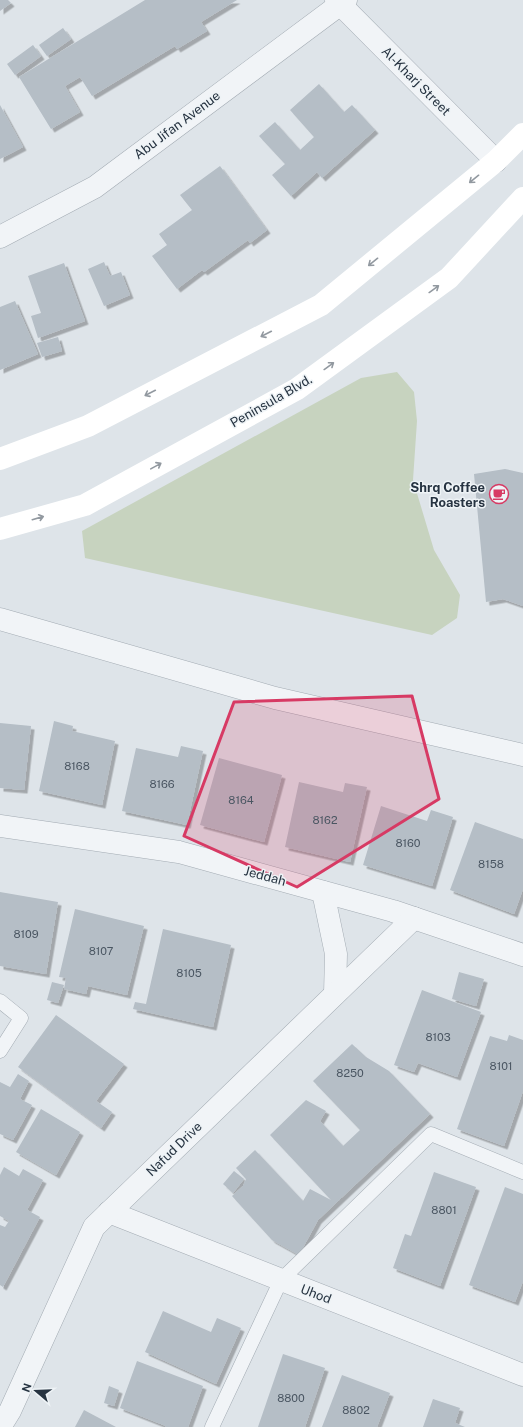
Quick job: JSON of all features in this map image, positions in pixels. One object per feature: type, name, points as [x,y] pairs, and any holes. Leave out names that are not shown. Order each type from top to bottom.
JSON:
[{"type":"main road","points":[[0,459],[88,426],[321,305],[496,161],[523,134]]},
{"type":"main road","name":"Peninsula Blvd.","points":[[0,529],[85,505],[297,389],[449,278],[523,198]]},
{"type":"street","name":"Al-Kharj Street","points":[[341,2],[496,161]]},
{"type":"street","name":"Abu Jifan Avenue","points":[[0,237],[95,187],[341,2]]},
{"type":"street","points":[[0,619],[275,698],[523,755]]},
{"type":"street","name":"Jeddah","points":[[0,826],[179,852],[414,918],[523,955]]},
{"type":"street","points":[[323,892],[336,954],[335,994]]},
{"type":"street","name":"Nafud Drive","points":[[0,1427],[10,1411],[94,1227],[414,918]]},
{"type":"street","name":"Uhod","points":[[109,1212],[523,1375]]},
{"type":"lane","points":[[0,1001],[20,1018],[0,1051]]},
{"type":"lane","points":[[212,1427],[281,1280],[431,1134],[523,1172]]},
{"type":"highlighted area","points":[[412,696],[439,799],[297,887],[184,836],[234,702]]},
{"type":"green space","points":[[397,372],[414,392],[417,421],[413,480],[434,550],[460,595],[457,618],[432,635],[85,558],[82,531],[361,378]]},
{"type":"building","points":[[0,0],[8,0],[11,3],[0,11]]},
{"type":"building","points":[[145,0],[237,0],[201,22],[207,31],[177,49],[175,46],[92,96],[80,77],[65,86],[80,112],[51,129],[19,77]]},
{"type":"building","points":[[63,28],[71,39],[47,56],[39,45]]},
{"type":"building","points":[[33,45],[41,56],[15,75],[7,64]]},
{"type":"building","points":[[319,84],[344,112],[352,105],[375,130],[322,178],[317,172],[291,196],[272,175],[285,164],[259,136],[275,122],[300,150],[314,137],[290,110]]},
{"type":"building","points":[[0,105],[23,147],[0,159]]},
{"type":"building","points":[[220,166],[267,230],[250,243],[248,240],[204,272],[202,270],[177,289],[152,256],[167,245],[159,234],[192,210],[180,195]]},
{"type":"building","points":[[104,262],[110,276],[121,272],[130,295],[104,306],[88,269]]},
{"type":"building","points":[[64,263],[85,321],[38,338],[31,316],[41,313],[28,276]]},
{"type":"building","points":[[15,301],[38,354],[0,370],[0,307]]},
{"type":"building","points":[[58,337],[62,351],[42,357],[37,343]]},
{"type":"building","points":[[505,469],[523,473],[523,606],[503,599],[486,602],[474,474]]},
{"type":"building","points":[[54,721],[73,726],[72,731],[115,741],[102,805],[39,791]]},
{"type":"building","points":[[0,723],[31,726],[24,790],[0,788]]},
{"type":"building","points":[[181,746],[203,751],[187,825],[122,811],[136,748],[178,757]]},
{"type":"building","points":[[219,758],[282,775],[264,842],[200,825]]},
{"type":"building","points":[[299,782],[343,792],[345,783],[367,787],[350,862],[285,847]]},
{"type":"building","points":[[381,806],[427,821],[431,810],[453,817],[432,886],[363,865]]},
{"type":"building","points":[[475,822],[523,839],[523,889],[514,914],[450,890]]},
{"type":"building","points":[[0,892],[58,902],[46,974],[0,966]]},
{"type":"building","points":[[75,909],[144,926],[127,995],[88,986],[86,994],[64,989],[66,978],[59,977]]},
{"type":"building","points":[[163,929],[231,945],[213,1027],[133,1009],[135,1002],[146,1004]]},
{"type":"building","points":[[459,972],[484,979],[476,1006],[452,999]]},
{"type":"building","points":[[52,982],[64,985],[58,1003],[47,1000]]},
{"type":"building","points":[[422,990],[481,1012],[457,1077],[418,1063],[414,1072],[394,1065]]},
{"type":"building","points":[[56,1015],[124,1064],[96,1101],[112,1112],[101,1128],[18,1067]]},
{"type":"building","points":[[509,1035],[523,1040],[523,1091],[504,1146],[457,1129],[490,1036],[507,1041]]},
{"type":"building","points":[[352,1044],[366,1057],[389,1071],[430,1114],[318,1220],[299,1255],[272,1240],[232,1196],[243,1186],[246,1179],[236,1168],[255,1150],[303,1201],[310,1189],[331,1200],[270,1135],[306,1100],[326,1111],[320,1121],[343,1146],[360,1130],[313,1081]]},
{"type":"building","points":[[18,1074],[29,1081],[20,1099],[32,1105],[13,1140],[0,1134],[0,1082],[10,1087]]},
{"type":"building","points":[[41,1109],[80,1132],[56,1175],[16,1152]]},
{"type":"building","points":[[4,1167],[19,1176],[23,1169],[43,1180],[27,1210],[40,1217],[3,1287],[0,1285],[0,1225],[5,1227],[9,1221],[0,1216],[0,1175]]},
{"type":"building","points":[[234,1171],[244,1179],[233,1193],[223,1184]]},
{"type":"building","points":[[434,1172],[476,1187],[440,1286],[393,1268],[405,1234],[411,1236]]},
{"type":"building","points":[[505,1187],[523,1194],[523,1281],[515,1302],[469,1285]]},
{"type":"building","points":[[163,1311],[211,1332],[217,1318],[241,1328],[216,1384],[145,1352]]},
{"type":"building","points":[[283,1354],[325,1368],[305,1427],[258,1427]]},
{"type":"building","points":[[137,1361],[203,1386],[188,1427],[165,1427],[166,1426],[120,1408]]},
{"type":"building","points":[[342,1375],[390,1393],[377,1427],[322,1427]]},
{"type":"building","points":[[109,1386],[119,1390],[114,1406],[104,1403]]},
{"type":"building","points":[[433,1399],[460,1408],[455,1423],[465,1427],[423,1427]]},
{"type":"building","points":[[84,1410],[116,1427],[75,1427]]},
{"type":"place","name":"Shrq Coffee Roasters","points":[[499,494]]}]
